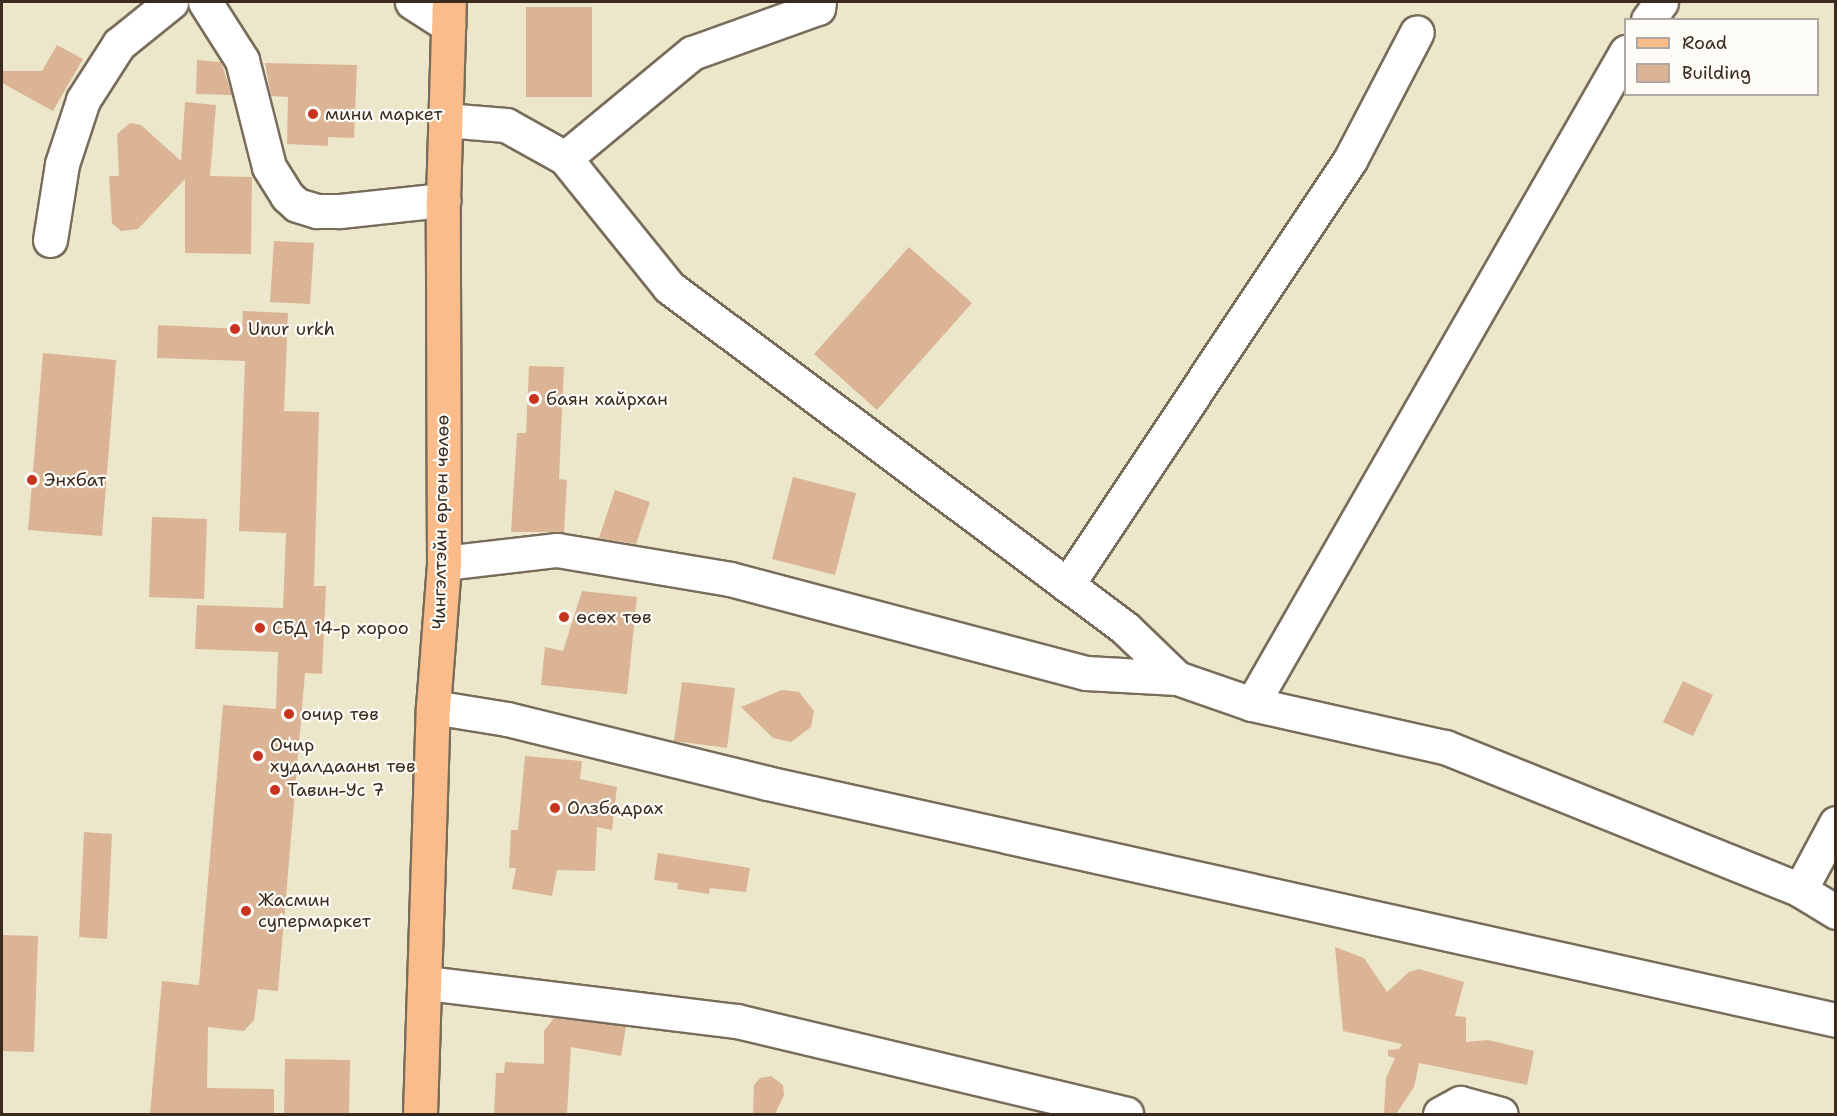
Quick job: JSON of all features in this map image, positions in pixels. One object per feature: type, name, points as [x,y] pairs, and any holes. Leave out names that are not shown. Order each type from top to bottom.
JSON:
[{"type":"main road","name":"Чингэлтэйн өргөн чөлөө","points":[[420,1114],[426,983],[433,707],[444,564],[442,200],[448,14]]},
{"type":"street","points":[[50,240],[62,164],[83,100],[119,44],[171,2]]},
{"type":"street","points":[[205,2],[242,60],[269,167],[287,196],[317,211],[340,211],[442,200]]},
{"type":"street","points":[[412,2],[448,14]]},
{"type":"street","points":[[565,158],[692,53],[818,8],[819,2]]},
{"type":"street","points":[[1649,18],[1661,2]]},
{"type":"street","points":[[1067,585],[1350,160],[1417,32]]},
{"type":"street","points":[[1252,704],[1624,55]]},
{"type":"street","points":[[445,120],[506,125],[565,158],[669,287],[1125,628],[1177,678]]},
{"type":"street","points":[[444,564],[557,550],[730,579],[1086,673],[1177,678],[1252,704],[1445,747],[1800,890],[1836,912]]},
{"type":"street","points":[[433,707],[507,719],[767,783],[1836,1020]]},
{"type":"street","points":[[1800,890],[1836,823]]},
{"type":"street","points":[[426,983],[539,994],[737,1021],[1126,1114]]},
{"type":"street","points":[[1440,1114],[1460,1103],[1501,1114]]},
{"type":"building","points":[[526,7],[592,7],[592,97],[526,97]]},
{"type":"building","points":[[57,45],[83,59],[53,111],[2,83],[2,71],[42,71]]},
{"type":"building","points":[[197,60],[221,62],[232,95],[196,94]]},
{"type":"building","points":[[265,63],[357,65],[354,138],[328,137],[328,146],[287,144],[288,97],[271,96]]},
{"type":"building","points":[[185,102],[216,105],[210,176],[252,177],[251,254],[185,253],[185,179],[138,229],[121,231],[112,223],[109,176],[119,176],[117,134],[130,123],[141,125],[181,161]]},
{"type":"building","points":[[274,241],[314,243],[310,304],[270,302]]},
{"type":"building","points":[[909,247],[972,303],[877,410],[814,354]]},
{"type":"building","points":[[243,311],[288,313],[284,411],[319,412],[314,586],[326,586],[322,674],[305,673],[278,991],[258,989],[254,1020],[244,1031],[208,1027],[207,1088],[274,1089],[274,1114],[150,1114],[162,981],[199,985],[223,705],[276,709],[278,652],[195,649],[197,605],[283,608],[286,533],[239,531],[245,361],[157,358],[158,325],[242,329]]},
{"type":"building","points":[[43,353],[116,360],[102,536],[28,530]]},
{"type":"building","points":[[529,366],[564,367],[559,479],[567,480],[564,532],[511,532],[517,433],[526,433]]},
{"type":"building","points":[[793,477],[856,493],[835,575],[772,559]]},
{"type":"building","points":[[615,490],[650,502],[636,544],[599,538]]},
{"type":"building","points":[[152,517],[207,519],[204,599],[149,597]]},
{"type":"building","points":[[582,591],[637,597],[627,694],[541,685],[545,647],[563,651]]},
{"type":"building","points":[[1683,681],[1713,695],[1693,736],[1663,722]]},
{"type":"building","points":[[682,682],[735,688],[727,748],[674,741]]},
{"type":"building","points":[[782,690],[799,692],[814,711],[811,727],[791,742],[773,738],[741,707]]},
{"type":"building","points":[[525,756],[582,761],[580,779],[617,787],[612,830],[597,827],[595,871],[557,870],[552,896],[512,889],[516,868],[509,868],[511,830],[518,830]]},
{"type":"building","points":[[84,832],[112,834],[107,939],[79,937]]},
{"type":"building","points":[[658,853],[750,868],[746,892],[710,888],[709,894],[677,889],[678,883],[654,880]]},
{"type":"building","points":[[2,935],[38,936],[34,1052],[2,1051]]},
{"type":"building","points":[[1335,947],[1364,958],[1387,992],[1409,972],[1419,969],[1464,982],[1455,1016],[1466,1017],[1466,1042],[1488,1040],[1534,1051],[1527,1085],[1419,1063],[1414,1087],[1396,1114],[1384,1114],[1386,1078],[1395,1058],[1388,1056],[1388,1050],[1399,1049],[1402,1044],[1343,1031]]},
{"type":"building","points":[[554,1018],[626,1026],[621,1056],[571,1047],[567,1114],[494,1114],[496,1073],[504,1073],[505,1062],[544,1064],[544,1031]]},
{"type":"building","points":[[285,1059],[350,1060],[349,1114],[284,1114]]},
{"type":"building","points":[[771,1076],[783,1085],[784,1095],[775,1114],[753,1114],[754,1085],[760,1078]]},
{"type":"place","name":"мини маркет","points":[[313,114]]},
{"type":"place","name":"Unur urkh","points":[[235,329]]},
{"type":"place","name":"баян хайрхан","points":[[534,399]]},
{"type":"place","name":"Энхбат","points":[[32,480]]},
{"type":"place","name":"өсөх төв","points":[[564,617]]},
{"type":"place","name":"СБД 14-р хороо","points":[[260,628]]},
{"type":"place","name":"очир төв","points":[[289,714]]},
{"type":"place","name":"Очир худалдааны төв","points":[[258,756]]},
{"type":"place","name":"Тавин-Ус 7","points":[[275,790]]},
{"type":"place","name":"Олзбадрах","points":[[555,808]]},
{"type":"place","name":"Жасмин супермаркет","points":[[246,911]]}]
